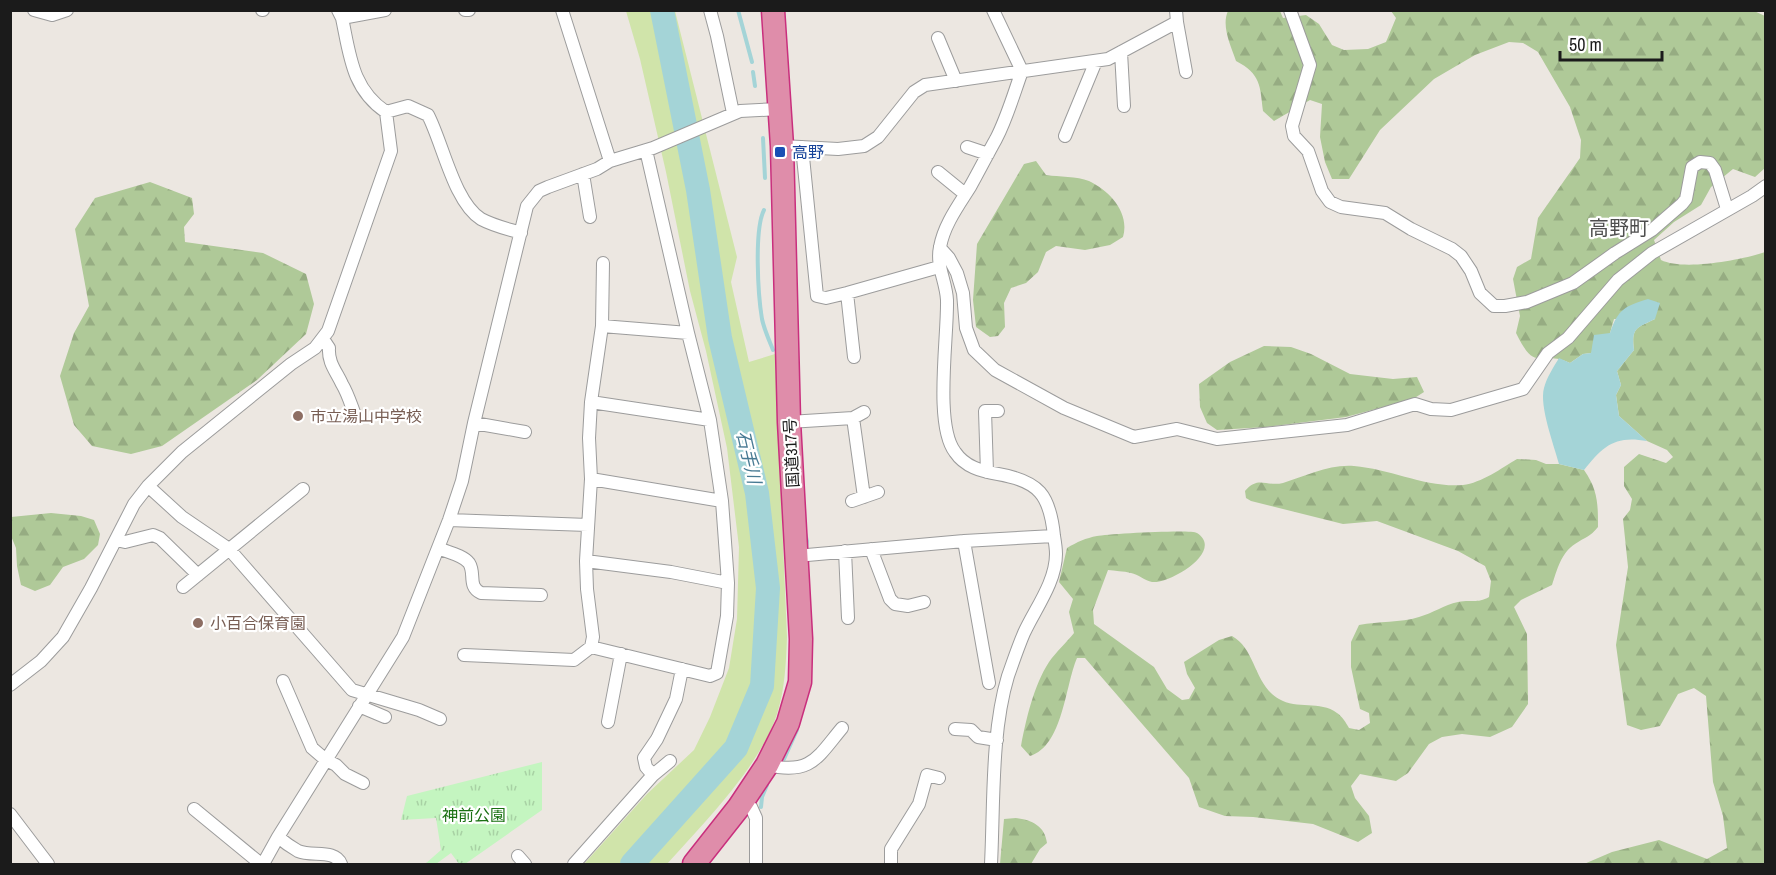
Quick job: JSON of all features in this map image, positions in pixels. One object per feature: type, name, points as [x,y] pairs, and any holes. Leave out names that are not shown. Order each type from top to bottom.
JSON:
[{"type":"highway","name":"国道317号","points":[[694,864],[743,802],[767,765],[788,723],[800,682],[801,639],[789,422],[792,147],[779,109],[773,10]]},
{"type":"street","points":[[34,10],[52,15],[67,10]]},
{"type":"street","points":[[10,685],[41,661],[63,637],[134,504],[148,486],[182,452],[323,339],[333,317],[391,151],[386,112],[372,102],[354,71],[340,14],[386,10]]},
{"type":"street","points":[[562,10],[610,161]]},
{"type":"street","points":[[710,10],[733,113]]},
{"type":"street","points":[[992,864],[998,713],[1008,675],[1024,634],[1045,593],[1056,556],[1051,511],[1046,499],[1034,485],[1016,477],[980,471],[963,461],[953,451],[947,434],[944,397],[947,299],[944,274],[939,267],[940,248],[954,211],[998,135],[1022,71],[993,10]]},
{"type":"street","points":[[1290,10],[1310,66],[1292,126],[1294,136],[1308,151],[1322,191],[1330,202],[1341,207],[1385,213],[1411,230],[1452,249],[1461,256],[1471,270],[1480,292],[1494,306],[1527,302],[1573,283],[1652,230],[1686,199],[1692,167],[1700,162],[1710,163],[1715,170],[1727,209]]},
{"type":"street","points":[[939,267],[847,293],[826,298],[818,296],[792,147],[838,149],[864,146],[878,137],[914,92],[925,85],[1108,59],[1176,16],[1186,72]]},
{"type":"street","points":[[938,38],[956,81]]},
{"type":"street","points":[[1120,52],[1125,106]]},
{"type":"street","points":[[1065,136],[1096,61]]},
{"type":"street","points":[[386,112],[408,105],[428,115],[467,207],[480,218],[494,225],[521,233]]},
{"type":"street","points":[[194,809],[262,864],[403,637],[462,482],[474,423],[521,233],[528,206],[533,197],[548,187],[597,169],[610,161],[649,149],[733,113],[779,109]]},
{"type":"street","points":[[967,147],[988,154]]},
{"type":"street","points":[[591,647],[710,676],[717,673],[727,616],[728,583],[722,501],[710,420],[688,333],[649,149]]},
{"type":"street","points":[[938,172],[965,194]]},
{"type":"street","points":[[583,174],[590,217]]},
{"type":"street","points":[[940,248],[949,258],[957,273],[963,293],[966,328],[974,350],[995,370],[1064,408],[1134,437],[1177,429],[1217,439],[1347,425],[1415,404],[1431,409],[1451,410],[1523,388],[1548,353],[1568,338],[1618,280],[1652,253],[1766,186]]},
{"type":"street","points":[[464,655],[574,660],[591,647],[593,637],[586,561],[591,479],[589,438],[591,402],[602,326],[603,263]]},
{"type":"street","points":[[847,293],[854,357]]},
{"type":"street","points":[[602,326],[688,333]]},
{"type":"street","points":[[323,339],[329,348],[328,354],[334,371],[342,382],[355,416]]},
{"type":"street","points":[[591,402],[710,420]]},
{"type":"street","points":[[987,472],[986,411],[998,411]]},
{"type":"street","points":[[789,422],[858,415],[864,497]]},
{"type":"street","points":[[474,423],[525,432]]},
{"type":"street","points":[[591,479],[722,501]]},
{"type":"street","points":[[148,486],[182,517],[230,549],[352,690],[426,712],[440,719]]},
{"type":"street","points":[[183,587],[303,489]]},
{"type":"street","points":[[852,501],[878,492]]},
{"type":"street","points":[[449,520],[588,525]]},
{"type":"street","points":[[116,540],[125,542],[153,535],[160,538],[198,575]]},
{"type":"street","points":[[796,556],[964,541],[1054,536]]},
{"type":"street","points":[[964,541],[989,683]]},
{"type":"street","points":[[438,548],[468,561],[471,566],[472,584],[475,590],[481,593],[541,595]]},
{"type":"street","points":[[871,549],[890,599],[895,604],[908,606],[924,602]]},
{"type":"street","points":[[845,551],[848,618]]},
{"type":"street","points":[[586,561],[671,572],[728,583]]},
{"type":"street","points":[[609,722],[621,654]]},
{"type":"street","points":[[653,775],[646,767],[644,758],[657,739],[676,699],[682,669]]},
{"type":"street","points":[[283,681],[312,748],[345,774],[363,783]]},
{"type":"street","points":[[359,706],[386,717]]},
{"type":"street","points":[[767,765],[783,768],[803,767],[815,761],[842,728]]},
{"type":"street","points":[[956,729],[971,730],[978,737],[997,740]]},
{"type":"street","points":[[574,864],[653,775],[670,761]]},
{"type":"street","points":[[891,864],[891,849],[919,804],[927,775],[939,778]]},
{"type":"street","points":[[743,802],[751,807],[756,818],[756,864]]},
{"type":"street","points":[[10,814],[48,864]]},
{"type":"street","points":[[278,837],[301,858],[332,855],[338,858],[341,864]]},
{"type":"green space","points":[[1752,10],[1765,16],[1765,168],[1755,177],[1733,169],[1711,187],[1701,205],[1674,222],[1654,240],[1661,260],[1683,265],[1728,261],[1765,252],[1765,864],[1584,864],[1612,852],[1659,840],[1707,859],[1727,848],[1723,816],[1713,782],[1706,696],[1694,688],[1678,694],[1660,726],[1641,730],[1627,725],[1616,645],[1628,567],[1623,519],[1630,510],[1632,499],[1624,486],[1624,467],[1639,454],[1666,463],[1673,457],[1667,450],[1647,441],[1619,416],[1616,395],[1621,385],[1617,371],[1634,350],[1635,332],[1655,319],[1614,319],[1610,333],[1591,353],[1583,354],[1570,363],[1559,359],[1533,357],[1516,333],[1520,316],[1513,279],[1517,267],[1531,259],[1538,218],[1580,158],[1581,140],[1570,107],[1538,52],[1523,43],[1509,42],[1475,55],[1434,79],[1380,130],[1349,179],[1332,179],[1325,162],[1320,137],[1322,104],[1310,100],[1274,121],[1263,111],[1261,94],[1255,76],[1236,61],[1228,36],[1226,17],[1228,11],[1280,11],[1283,18],[1306,15],[1319,24],[1332,45],[1344,50],[1368,49],[1386,42],[1396,18],[1391,11]]},
{"type":"green space","points":[[626,11],[675,11],[737,257],[731,282],[749,362],[775,354],[787,637],[780,705],[769,733],[730,793],[667,864],[584,864],[647,794],[694,750],[729,668],[737,619],[739,547],[727,448],[706,351],[690,291],[640,59]]},
{"type":"green space","points":[[1036,161],[1046,175],[1084,179],[1097,185],[1111,197],[1121,211],[1124,220],[1123,237],[1110,245],[1085,250],[1056,246],[1046,252],[1038,272],[1026,283],[1011,288],[1004,303],[1005,327],[998,336],[990,337],[976,327],[973,300],[977,244],[1024,164]]},
{"type":"green space","points":[[150,182],[192,198],[194,214],[184,227],[185,242],[263,253],[306,274],[314,304],[306,334],[257,380],[162,446],[131,454],[92,446],[74,425],[60,376],[74,333],[89,306],[75,229],[95,198]]},
{"type":"green space","points":[[1264,346],[1291,347],[1311,354],[1350,374],[1393,379],[1417,377],[1424,392],[1413,399],[1346,417],[1266,427],[1217,430],[1207,423],[1200,407],[1199,384],[1230,362]]},
{"type":"green space","points":[[1517,459],[1536,460],[1546,464],[1559,464],[1584,470],[1595,491],[1598,511],[1598,527],[1566,552],[1552,585],[1521,600],[1514,607],[1527,634],[1528,704],[1512,727],[1490,737],[1462,734],[1442,737],[1429,744],[1408,773],[1396,781],[1360,774],[1351,786],[1355,798],[1369,816],[1372,833],[1358,842],[1313,824],[1225,816],[1199,807],[1189,778],[1085,658],[1077,658],[1061,714],[1050,740],[1041,750],[1030,756],[1021,746],[1039,681],[1049,662],[1074,633],[1069,612],[1073,599],[1059,582],[1067,548],[1082,540],[1097,536],[1149,532],[1197,533],[1204,540],[1204,549],[1192,565],[1171,578],[1160,581],[1152,582],[1134,574],[1108,570],[1093,610],[1094,624],[1154,667],[1167,689],[1182,700],[1189,699],[1195,688],[1187,674],[1184,662],[1219,640],[1232,636],[1246,649],[1264,685],[1279,699],[1293,704],[1330,709],[1341,716],[1349,728],[1359,730],[1370,723],[1369,713],[1360,709],[1351,667],[1351,642],[1359,625],[1412,619],[1453,603],[1485,599],[1489,597],[1491,581],[1485,566],[1458,551],[1377,521],[1343,524],[1251,501],[1246,498],[1245,491],[1259,482],[1283,483],[1327,469],[1345,466],[1368,468],[1436,484],[1463,485],[1484,478]]},
{"type":"green space","points":[[51,513],[81,516],[94,520],[100,534],[98,545],[84,559],[63,567],[50,585],[35,591],[21,585],[16,548],[11,536],[11,517]]},
{"type":"green space","name":"神前公園","points":[[542,762],[542,810],[465,864],[459,864],[451,853],[436,864],[425,864],[441,850],[436,818],[401,820],[407,796]]},
{"type":"green space","points":[[1004,819],[1027,820],[1041,828],[1047,843],[1040,849],[1031,864],[1000,864]]},
{"type":"water","points":[[1648,299],[1660,303],[1655,319],[1635,332],[1634,350],[1617,371],[1621,385],[1616,395],[1619,416],[1647,441],[1626,440],[1611,444],[1597,454],[1584,470],[1559,464],[1548,426],[1543,396],[1550,373],[1559,358],[1570,363],[1583,354],[1591,353],[1594,335],[1610,333],[1623,310]]},
{"type":"waterway","name":"石手川","points":[[632,864],[736,748],[762,686],[768,588],[757,493],[720,338],[698,190],[662,10]]},
{"type":"waterway","points":[[738,10],[752,62]]},
{"type":"waterway","points":[[753,72],[755,86]]},
{"type":"waterway","points":[[763,138],[765,178]]},
{"type":"waterway","points":[[764,210],[758,247],[759,295],[763,323],[773,350]]},
{"type":"waterway","points":[[805,533],[806,549]]},
{"type":"waterway","points":[[784,759],[797,730]]},
{"type":"waterway","points":[[761,807],[767,785]]},
{"type":"place","name":"高野","points":[[780,152]]},
{"type":"place","name":"市立湯山中学校","points":[[298,416]]},
{"type":"place","name":"小百合保育園","points":[[198,623]]},
{"type":"district","name":"高野町","points":[[1619,227]]}]
